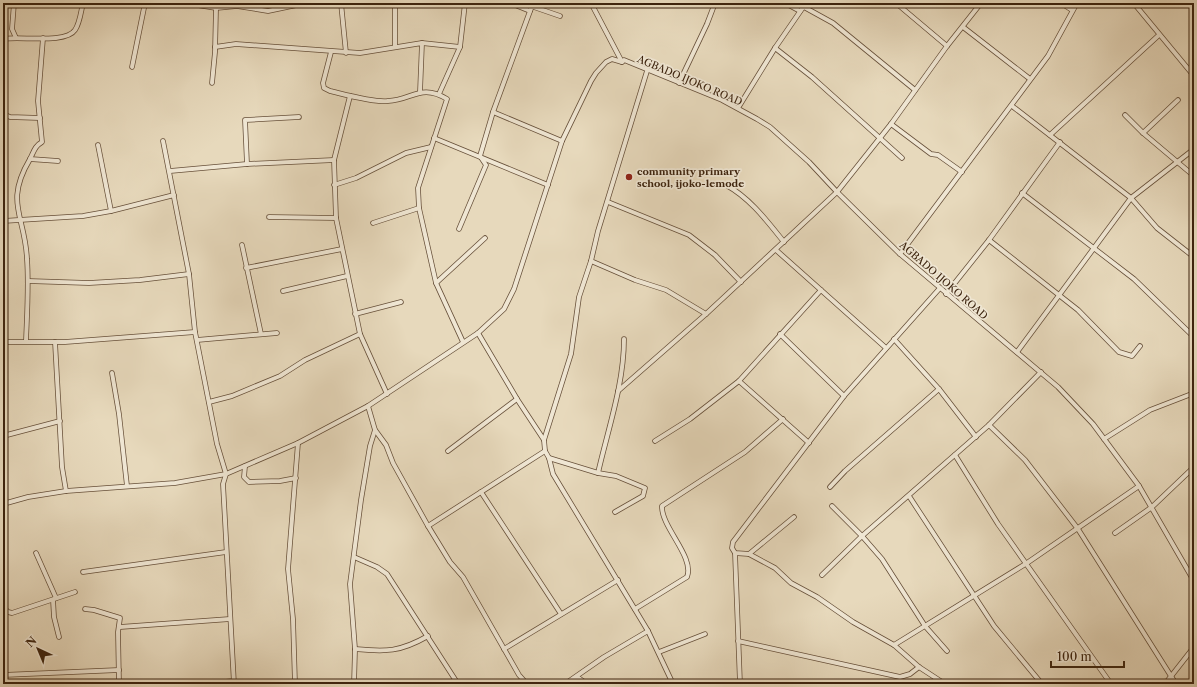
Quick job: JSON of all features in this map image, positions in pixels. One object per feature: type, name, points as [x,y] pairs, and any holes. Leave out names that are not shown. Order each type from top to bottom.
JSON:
[{"type":"street","points":[[14,3],[12,29],[16,38]]},
{"type":"street","points":[[3,39],[60,38],[69,36],[75,31],[83,3]]},
{"type":"street","points":[[132,68],[145,3]]},
{"type":"street","points":[[185,3],[216,8],[237,6],[268,11],[306,3]]},
{"type":"street","points":[[212,3],[216,8],[212,82]]},
{"type":"street","points":[[282,3],[286,6]]},
{"type":"street","points":[[341,3],[346,53]]},
{"type":"street","points":[[395,3],[395,46]]},
{"type":"street","points":[[439,94],[460,47],[465,3]]},
{"type":"street","points":[[510,3],[531,7],[560,16]]},
{"type":"street","points":[[591,3],[622,62]]},
{"type":"street","points":[[679,83],[708,24],[715,3]]},
{"type":"street","points":[[785,3],[800,11]]},
{"type":"street","points":[[896,3],[947,46]]},
{"type":"street","points":[[618,391],[706,314],[837,192],[891,124],[947,46],[964,27],[981,3]]},
{"type":"street","points":[[1061,3],[1072,10]]},
{"type":"street","points":[[900,254],[1048,56],[1059,40],[1072,10],[1077,3]]},
{"type":"street","points":[[738,108],[775,48],[805,5],[833,23],[915,90]]},
{"type":"street","points":[[480,156],[493,112],[531,7]]},
{"type":"street","points":[[1137,7],[1194,76]]},
{"type":"street","points":[[964,27],[1030,79]]},
{"type":"street","points":[[1050,135],[1159,35]]},
{"type":"street","points":[[26,342],[28,281],[26,247],[17,208],[19,179],[36,146],[42,142],[38,101],[43,38]]},
{"type":"street","points":[[215,47],[236,44],[346,53],[360,53],[395,46],[422,43],[460,47]]},
{"type":"street","points":[[420,92],[422,43]]},
{"type":"street","points":[[775,48],[812,77],[902,158]]},
{"type":"street","points":[[331,52],[323,83],[324,88],[350,96],[388,102],[420,92],[439,94],[447,100],[418,188],[419,208],[436,283],[463,342]]},
{"type":"street","points":[[3,504],[28,497],[66,491],[185,482],[226,474],[298,443],[368,406],[478,333],[498,316],[508,302],[522,267],[562,141],[596,73],[606,62],[612,60],[622,62]]},
{"type":"street","name":"AGBADO IJOKO ROAD","points":[[622,62],[624,60],[647,71],[738,108],[757,118],[796,148],[837,192],[900,254],[1041,372],[1074,402],[1139,486],[1194,581]]},
{"type":"street","points":[[647,71],[579,297],[571,354],[544,440],[545,451],[549,458],[553,474],[648,631],[673,684]]},
{"type":"street","points":[[350,96],[334,160],[336,218],[360,334],[387,394]]},
{"type":"street","points":[[1143,133],[1178,100]]},
{"type":"street","points":[[1012,106],[1131,198],[1156,228],[1194,257]]},
{"type":"street","points":[[493,112],[562,141]]},
{"type":"street","points":[[3,114],[10,117],[40,118]]},
{"type":"street","points":[[1125,115],[1143,133],[1194,176]]},
{"type":"street","points":[[247,164],[245,120],[299,117]]},
{"type":"street","points":[[891,124],[931,154],[938,155],[962,172]]},
{"type":"street","points":[[434,138],[548,185]]},
{"type":"street","points":[[163,141],[189,274],[195,332],[217,444],[226,474],[224,484],[226,552],[234,682],[203,684]]},
{"type":"street","points":[[946,294],[990,240],[1022,193],[1060,142]]},
{"type":"street","points":[[98,145],[111,211]]},
{"type":"street","points":[[334,185],[356,178],[406,153],[431,147]]},
{"type":"street","points":[[1017,352],[1131,198],[1178,163],[1194,149]]},
{"type":"street","points":[[459,229],[486,165],[480,156]]},
{"type":"street","points":[[30,159],[58,160]]},
{"type":"street","points":[[170,172],[247,164],[334,160]]},
{"type":"street","points":[[726,185],[738,192],[757,210],[784,242]]},
{"type":"street","points":[[1022,193],[1134,279],[1194,337]]},
{"type":"street","points":[[3,221],[83,216],[111,211],[174,195]]},
{"type":"street","points":[[608,202],[689,235],[715,255],[741,282]]},
{"type":"street","points":[[373,223],[419,208]]},
{"type":"street","points":[[269,217],[336,218]]},
{"type":"street","points":[[436,283],[485,238]]},
{"type":"street","points":[[990,240],[1058,296],[1078,310],[1119,352],[1132,356],[1140,346]]},
{"type":"street","points":[[242,246],[261,334]]},
{"type":"street","points":[[246,268],[342,249]]},
{"type":"street","points":[[776,250],[886,348]]},
{"type":"street","points":[[591,261],[635,280],[666,290],[706,314]]},
{"type":"street","points":[[28,281],[89,284],[189,274]]},
{"type":"street","points":[[283,291],[347,276]]},
{"type":"street","points":[[740,684],[735,553],[732,548],[733,542],[844,396],[940,288]]},
{"type":"street","points":[[655,441],[690,419],[739,381],[821,290]]},
{"type":"street","points":[[355,314],[401,302]]},
{"type":"street","points":[[3,342],[55,342],[195,332]]},
{"type":"street","points":[[197,340],[277,333]]},
{"type":"street","points":[[478,333],[544,440]]},
{"type":"street","points":[[209,402],[232,396],[280,376],[305,360],[360,334]]},
{"type":"street","points":[[780,334],[844,396]]},
{"type":"street","points":[[598,473],[618,391],[624,359],[624,339]]},
{"type":"street","points":[[894,339],[939,389],[976,437]]},
{"type":"street","points":[[55,342],[62,467],[66,491]]},
{"type":"street","points":[[822,575],[862,536],[989,425],[1041,372]]},
{"type":"street","points":[[112,373],[119,414],[127,486]]},
{"type":"street","points":[[739,381],[808,443]]},
{"type":"street","points":[[830,487],[845,471],[939,389]]},
{"type":"street","points":[[1104,439],[1150,410],[1194,392]]},
{"type":"street","points":[[448,451],[517,398]]},
{"type":"street","points":[[368,406],[375,430],[386,445],[393,463],[428,526],[450,562],[463,577],[519,675],[527,684]]},
{"type":"street","points":[[635,609],[687,577],[689,572],[683,553],[662,513],[662,506],[745,452],[782,419]]},
{"type":"street","points":[[3,436],[60,421]]},
{"type":"street","points":[[989,425],[1026,460],[1078,529],[1176,684]]},
{"type":"street","points":[[354,684],[355,649],[350,584],[370,446],[375,430]]},
{"type":"street","points":[[296,684],[293,618],[288,568],[298,443]]},
{"type":"street","points":[[428,526],[545,451]]},
{"type":"street","points":[[955,455],[998,524],[1111,684]]},
{"type":"street","points":[[549,458],[598,473],[616,476],[645,488],[643,496],[615,512]]},
{"type":"street","points":[[245,466],[244,478],[249,482],[280,481],[296,478]]},
{"type":"street","points":[[1115,533],[1152,507],[1194,467]]},
{"type":"street","points":[[894,645],[976,596],[1027,563],[1139,486]]},
{"type":"street","points":[[481,492],[561,614]]},
{"type":"street","points":[[908,496],[976,596],[994,626],[1042,684]]},
{"type":"street","points":[[832,506],[862,536],[882,559],[925,626],[947,651]]},
{"type":"street","points":[[749,554],[794,517]]},
{"type":"street","points":[[83,572],[226,552]]},
{"type":"street","points":[[36,553],[55,599],[54,617],[59,637]]},
{"type":"street","points":[[735,553],[749,554],[775,568],[792,583],[817,597],[853,622],[894,645],[919,667],[945,684]]},
{"type":"street","points":[[354,557],[377,567],[387,574],[458,684]]},
{"type":"street","points":[[504,649],[618,580]]},
{"type":"street","points":[[3,607],[8,612],[12,613],[75,592]]},
{"type":"street","points":[[85,609],[117,616],[120,620],[118,632],[119,684]]},
{"type":"street","points":[[120,627],[230,619]]},
{"type":"street","points":[[565,684],[648,631]]},
{"type":"street","points":[[659,652],[705,634]]},
{"type":"street","points":[[355,649],[392,651],[412,645],[428,636]]},
{"type":"street","points":[[738,640],[900,677],[910,674],[919,667]]},
{"type":"street","points":[[1165,684],[1194,647]]},
{"type":"street","points":[[3,675],[119,670]]},
{"type":"street","points":[[577,677],[586,684]]},
{"type":"place","name":"community primary school, ijoko-lemode","points":[[629,177]]}]
